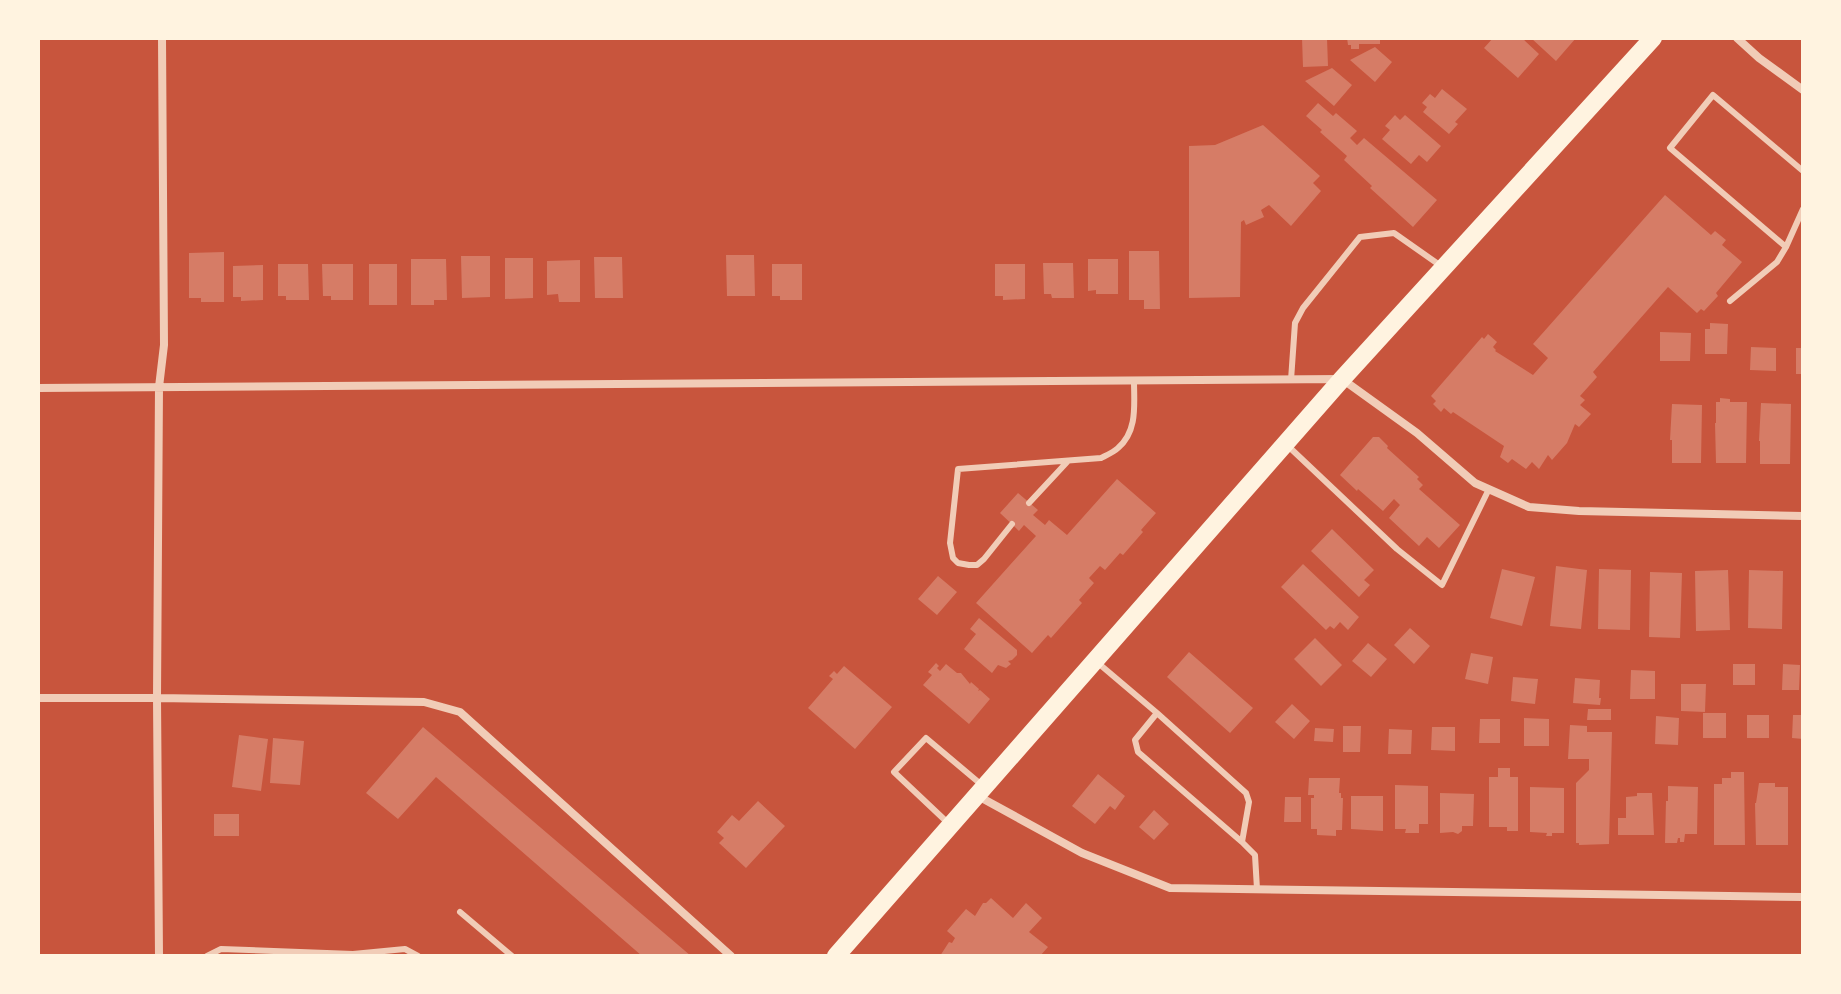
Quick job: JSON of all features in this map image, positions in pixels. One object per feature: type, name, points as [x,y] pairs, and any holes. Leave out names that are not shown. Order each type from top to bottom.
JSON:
[{"type":"main road","points":[[836,956],[1342,379],[1653,38]]},
{"type":"street","points":[[159,956],[159,387],[164,345],[162,38]]},
{"type":"street","points":[[1737,38],[1803,90]]},
{"type":"street","points":[[38,388],[1342,379],[1417,433],[1475,483],[1529,507],[1803,516]]},
{"type":"street","points":[[38,698],[424,702],[460,712],[731,956]]},
{"type":"street","points":[[980,791],[1082,853],[1170,888],[1803,897]]},
{"type":"lane","points":[[1786,247],[1670,148],[1713,95],[1803,171]]},
{"type":"lane","points":[[1730,301],[1777,262],[1803,209]]},
{"type":"lane","points":[[1291,380],[1295,323],[1303,308],[1360,237],[1394,233],[1444,268]]},
{"type":"lane","points":[[1012,524],[977,565],[958,563],[953,558],[950,543],[958,469],[1101,458],[1118,448],[1129,434],[1133,424],[1134,381]]},
{"type":"lane","points":[[1286,444],[1397,549],[1442,585],[1489,489]]},
{"type":"lane","points":[[1029,503],[1068,461]]},
{"type":"lane","points":[[1096,660],[1246,793],[1249,802],[1242,842]]},
{"type":"lane","points":[[1157,713],[1135,740],[1138,752],[1255,855],[1257,889]]},
{"type":"lane","points":[[951,826],[894,772],[926,738],[980,791]]},
{"type":"lane","points":[[460,912],[512,956]]},
{"type":"lane","points":[[207,956],[221,949],[353,954],[405,949],[418,956]]},
{"type":"building","points":[[1302,38],[1327,38],[1328,66],[1303,67]]},
{"type":"building","points":[[1347,38],[1380,38],[1380,44],[1359,44],[1359,49],[1351,49]]},
{"type":"building","points":[[1493,38],[1522,38],[1539,54],[1518,78],[1484,48]]},
{"type":"building","points":[[1531,38],[1576,38],[1556,61]]},
{"type":"building","points":[[1375,47],[1392,62],[1375,82],[1350,60]]},
{"type":"building","points":[[1332,68],[1352,85],[1334,106],[1305,81]]},
{"type":"building","points":[[1442,89],[1467,109],[1449,134],[1423,112],[1427,107],[1422,103],[1430,94],[1435,98]]},
{"type":"building","points":[[1318,103],[1357,131],[1350,138],[1357,145],[1364,138],[1437,200],[1413,227],[1370,188],[1372,186],[1344,160],[1347,156],[1306,116]]},
{"type":"building","points":[[1395,115],[1400,120],[1405,115],[1441,146],[1427,162],[1419,155],[1411,164],[1382,139],[1390,130],[1385,126]]},
{"type":"building","points":[[1263,125],[1320,176],[1313,183],[1321,191],[1291,226],[1269,205],[1261,210],[1264,217],[1246,225],[1244,220],[1241,222],[1240,297],[1189,298],[1189,146],[1215,145]]},
{"type":"building","points":[[1665,195],[1711,235],[1715,231],[1726,240],[1722,245],[1742,262],[1704,311],[1701,309],[1697,313],[1668,287],[1593,372],[1597,377],[1580,396],[1585,400],[1580,405],[1591,414],[1579,427],[1575,424],[1567,443],[1552,460],[1548,455],[1539,469],[1532,462],[1526,469],[1512,459],[1508,463],[1500,457],[1504,446],[1453,412],[1451,414],[1444,408],[1441,412],[1433,404],[1436,401],[1431,396],[1488,334],[1497,342],[1493,347],[1495,351],[1533,375],[1548,358],[1533,344]]},
{"type":"building","points":[[1129,251],[1159,251],[1160,309],[1144,309],[1144,300],[1129,300]]},
{"type":"building","points":[[224,252],[224,302],[201,302],[201,298],[189,298],[189,253]]},
{"type":"building","points":[[726,255],[754,255],[755,296],[727,296]]},
{"type":"building","points":[[461,256],[490,256],[490,297],[462,298]]},
{"type":"building","points":[[594,257],[622,257],[623,298],[595,298]]},
{"type":"building","points":[[505,258],[533,258],[533,298],[505,299]]},
{"type":"building","points":[[411,259],[446,259],[447,300],[434,300],[434,305],[411,305]]},
{"type":"building","points":[[1088,259],[1118,259],[1118,294],[1088,291]]},
{"type":"building","points":[[580,260],[580,302],[559,302],[558,294],[547,295],[547,261]]},
{"type":"building","points":[[1043,263],[1073,263],[1074,298],[1052,298],[1051,294],[1044,294]]},
{"type":"building","points":[[278,264],[308,264],[309,300],[286,300],[286,296],[278,296]]},
{"type":"building","points":[[322,264],[353,264],[353,300],[331,300],[331,296],[323,296]]},
{"type":"building","points":[[369,264],[397,264],[397,305],[369,305]]},
{"type":"building","points":[[772,264],[802,264],[802,300],[780,300],[780,296],[772,296]]},
{"type":"building","points":[[995,264],[1025,264],[1025,299],[1003,300],[1003,296],[995,296]]},
{"type":"building","points":[[263,265],[263,300],[241,301],[241,297],[233,297],[233,266]]},
{"type":"building","points":[[1710,323],[1728,324],[1727,354],[1705,354],[1705,329],[1710,329]]},
{"type":"building","points":[[1660,332],[1691,333],[1690,361],[1660,361]]},
{"type":"building","points":[[1751,347],[1776,348],[1776,371],[1750,370]]},
{"type":"building","points":[[1796,348],[1803,348],[1803,374],[1796,374]]},
{"type":"building","points":[[1720,398],[1730,399],[1730,402],[1747,402],[1746,463],[1716,463],[1716,402],[1720,402]]},
{"type":"building","points":[[1761,403],[1791,404],[1790,464],[1760,464]]},
{"type":"building","points":[[1672,404],[1702,405],[1701,463],[1672,463]]},
{"type":"building","points":[[1373,437],[1379,437],[1419,477],[1417,479],[1423,485],[1419,489],[1460,525],[1439,548],[1427,537],[1419,546],[1389,518],[1400,505],[1394,499],[1383,511],[1340,475]]},
{"type":"building","points":[[1117,479],[1156,513],[1123,555],[1120,553],[1105,570],[1100,566],[1089,578],[1094,583],[1079,600],[1082,603],[1051,638],[1048,635],[1032,653],[976,603],[1036,536],[1024,525],[1019,531],[1000,513],[1018,493],[1038,510],[1033,515],[1045,525],[1049,520],[1067,535]]},
{"type":"building","points":[[1332,529],[1374,570],[1364,580],[1370,585],[1359,597],[1311,551]]},
{"type":"building","points":[[1303,564],[1359,617],[1348,630],[1340,622],[1334,629],[1330,626],[1326,630],[1281,587]]},
{"type":"building","points":[[1556,566],[1587,570],[1581,629],[1550,626]]},
{"type":"building","points":[[1502,569],[1535,577],[1522,626],[1490,618]]},
{"type":"building","points":[[1599,569],[1631,570],[1630,630],[1598,629]]},
{"type":"building","points":[[1728,570],[1730,630],[1696,631],[1695,571]]},
{"type":"building","points":[[1749,570],[1783,571],[1782,629],[1748,628]]},
{"type":"building","points":[[1650,572],[1682,573],[1680,638],[1649,637]]},
{"type":"building","points":[[938,576],[957,592],[937,615],[918,599]]},
{"type":"building","points":[[979,618],[1017,650],[1017,655],[1008,661],[1011,664],[1006,668],[998,665],[992,673],[964,649],[976,634],[970,629]]},
{"type":"building","points":[[1410,628],[1430,646],[1414,664],[1394,645]]},
{"type":"building","points":[[1315,638],[1342,665],[1321,686],[1294,659]]},
{"type":"building","points":[[1368,643],[1387,659],[1371,677],[1352,661]]},
{"type":"building","points":[[1189,652],[1253,708],[1230,733],[1167,677]]},
{"type":"building","points":[[1471,653],[1493,657],[1488,684],[1465,679]]},
{"type":"building","points":[[936,663],[940,671],[946,664],[961,673],[990,699],[969,724],[923,685],[932,675],[928,672]]},
{"type":"building","points":[[1733,664],[1755,664],[1755,685],[1733,685]]},
{"type":"building","points":[[1783,664],[1800,665],[1799,690],[1782,690]]},
{"type":"building","points":[[844,666],[892,707],[855,749],[808,708],[833,679],[829,676],[834,671],[837,674]]},
{"type":"building","points":[[1631,670],[1655,671],[1655,699],[1630,699]]},
{"type":"building","points":[[1513,677],[1538,679],[1535,704],[1511,701]]},
{"type":"building","points":[[1575,678],[1600,680],[1600,705],[1573,703]]},
{"type":"building","points":[[1681,684],[1706,684],[1705,712],[1681,711]]},
{"type":"building","points":[[1292,704],[1310,721],[1294,739],[1275,722]]},
{"type":"building","points":[[1588,709],[1611,709],[1611,720],[1587,720]]},
{"type":"building","points":[[1703,713],[1726,713],[1726,738],[1703,738]]},
{"type":"building","points":[[1747,715],[1769,715],[1769,738],[1747,738]]},
{"type":"building","points":[[1793,715],[1803,715],[1803,739],[1792,738]]},
{"type":"building","points":[[1656,716],[1679,718],[1678,745],[1655,744]]},
{"type":"building","points":[[1524,718],[1549,719],[1549,746],[1524,746]]},
{"type":"building","points":[[1480,719],[1500,719],[1500,743],[1479,743]]},
{"type":"building","points":[[1570,725],[1587,726],[1587,732],[1612,732],[1609,844],[1576,843],[1576,783],[1589,770],[1589,759],[1568,759]]},
{"type":"building","points":[[1343,726],[1361,726],[1360,752],[1343,752]]},
{"type":"building","points":[[423,727],[691,956],[642,956],[436,777],[398,819],[366,793]]},
{"type":"building","points":[[1432,727],[1455,727],[1455,751],[1431,750]]},
{"type":"building","points":[[1315,728],[1334,729],[1333,742],[1314,741]]},
{"type":"building","points":[[1389,729],[1412,730],[1411,754],[1388,754]]},
{"type":"building","points":[[239,735],[268,739],[261,791],[232,787]]},
{"type":"building","points":[[273,738],[304,741],[300,785],[270,783]]},
{"type":"building","points":[[1498,768],[1510,768],[1510,777],[1518,777],[1518,831],[1507,831],[1507,827],[1489,827],[1489,777],[1498,777]]},
{"type":"building","points":[[1731,772],[1744,772],[1745,845],[1714,845],[1714,784],[1722,784],[1722,778],[1731,778]]},
{"type":"building","points":[[1098,774],[1125,796],[1115,810],[1110,806],[1095,824],[1072,806]]},
{"type":"building","points":[[1309,778],[1340,778],[1342,830],[1336,830],[1336,836],[1317,835],[1317,829],[1311,829],[1311,798],[1314,795],[1308,795]]},
{"type":"building","points":[[1759,783],[1788,787],[1788,845],[1756,845],[1755,803]]},
{"type":"building","points":[[1395,785],[1428,786],[1428,824],[1419,824],[1419,833],[1395,829]]},
{"type":"building","points":[[1668,786],[1698,787],[1697,834],[1685,834],[1684,842],[1678,838],[1677,843],[1665,843]]},
{"type":"building","points":[[1530,787],[1564,788],[1564,833],[1546,836],[1547,833],[1530,832]]},
{"type":"building","points":[[1440,793],[1474,794],[1473,826],[1462,826],[1458,834],[1440,833]]},
{"type":"building","points":[[1637,793],[1652,793],[1654,835],[1618,835],[1618,818],[1626,818],[1626,797],[1637,796]]},
{"type":"building","points":[[1351,796],[1383,796],[1383,831],[1351,829]]},
{"type":"building","points":[[1285,797],[1301,797],[1301,822],[1284,822]]},
{"type":"building","points":[[758,801],[785,826],[746,868],[719,843],[724,838],[717,832],[732,815],[739,821]]},
{"type":"building","points":[[1154,810],[1169,824],[1154,840],[1139,827]]},
{"type":"building","points":[[214,814],[239,814],[239,836],[214,836]]},
{"type":"building","points":[[991,898],[1013,918],[1026,903],[1042,918],[1029,932],[1048,947],[1040,956],[940,956],[955,938],[947,931],[966,909],[975,916],[983,903]]}]
